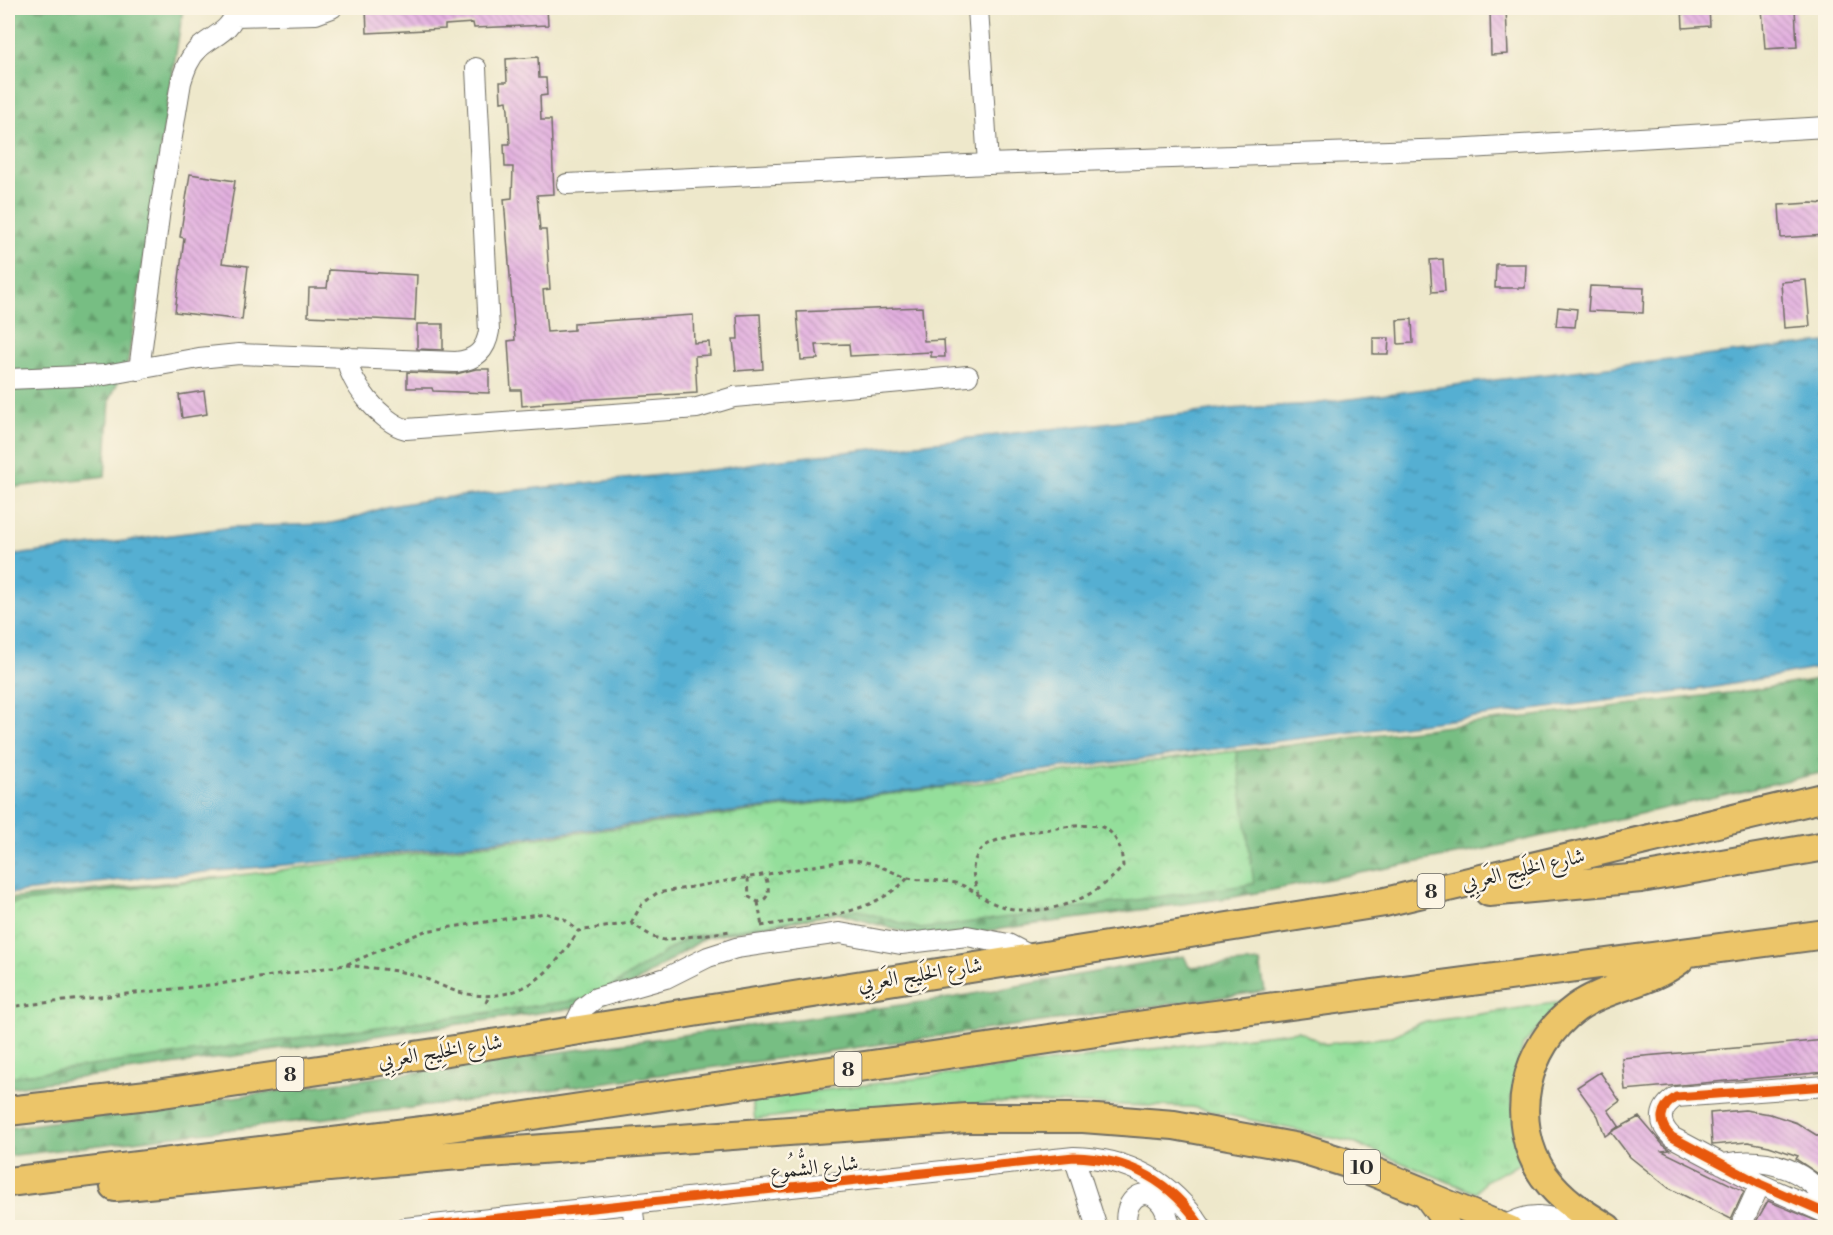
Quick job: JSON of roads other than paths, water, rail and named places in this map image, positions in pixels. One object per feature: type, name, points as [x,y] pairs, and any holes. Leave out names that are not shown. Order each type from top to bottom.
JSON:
[{"type":"highway","name":"شارع الخَلِيج العَربِي","points":[[8,1111],[156,1094],[1385,902],[1826,797]]},
{"type":"highway","points":[[1385,902],[1641,878],[1826,846]]},
{"type":"highway","name":"8","points":[[8,1182],[430,1130],[1192,1018],[1826,934]]},
{"type":"highway","points":[[1607,1227],[1586,1216],[1563,1197],[1536,1162],[1526,1132],[1524,1101],[1530,1071],[1544,1042],[1564,1018],[1589,1000],[1653,976],[1688,953]]},
{"type":"highway","name":"10","points":[[8,1191],[122,1187],[447,1156],[967,1118],[1083,1118],[1174,1125],[1299,1148],[1369,1170],[1423,1192]]},
{"type":"main road","name":"10","points":[[1423,1192],[1505,1227]]},
{"type":"main road","points":[[1423,1192],[1449,1227]]},
{"type":"street","points":[[140,370],[160,209],[186,64],[199,48],[220,35],[236,12],[316,14],[332,8]]},
{"type":"street","points":[[978,8],[988,164]]},
{"type":"street","points":[[8,379],[105,375],[200,358],[238,354],[456,362],[473,358],[485,347],[489,331],[476,68]]},
{"type":"street","points":[[567,184],[988,164],[1452,149],[1826,127]]},
{"type":"street","points":[[347,357],[353,378],[384,419],[405,429],[697,408],[734,397],[968,376]]},
{"type":"street","points":[[572,1030],[583,1008],[604,994],[666,978],[763,934],[840,933],[901,944],[968,936],[1008,944],[1031,957]]},
{"type":"street","points":[[1826,1086],[1676,1096],[1667,1102],[1661,1121],[1665,1130],[1722,1164],[1760,1184],[1826,1213]]},
{"type":"street","points":[[1074,1158],[1097,1227]]},
{"type":"street","name":"شارع الشُّمُوع","points":[[405,1227],[462,1224],[1074,1158],[1122,1163],[1152,1177],[1182,1201],[1202,1227]]},
{"type":"street","points":[[1722,1164],[1760,1160],[1771,1163],[1808,1179],[1826,1198]]},
{"type":"street","points":[[1142,1195],[1152,1177]]},
{"type":"street","points":[[1740,1227],[1760,1184]]},
{"type":"street","points":[[1128,1227],[1126,1209],[1132,1200],[1142,1195],[1152,1196],[1161,1202],[1171,1227]]},
{"type":"street","points":[[632,1204],[635,1227]]},
{"type":"street","points":[[1505,1227],[1526,1215],[1538,1214],[1561,1219],[1577,1227]]},
{"type":"water","points":[[1825,342],[1825,667],[1710,688],[1040,771],[945,786],[340,860],[138,878],[8,894],[8,556],[233,527],[326,524],[351,519],[385,507],[433,499],[719,469],[766,461],[1229,409],[1313,404],[1478,382]]}]
